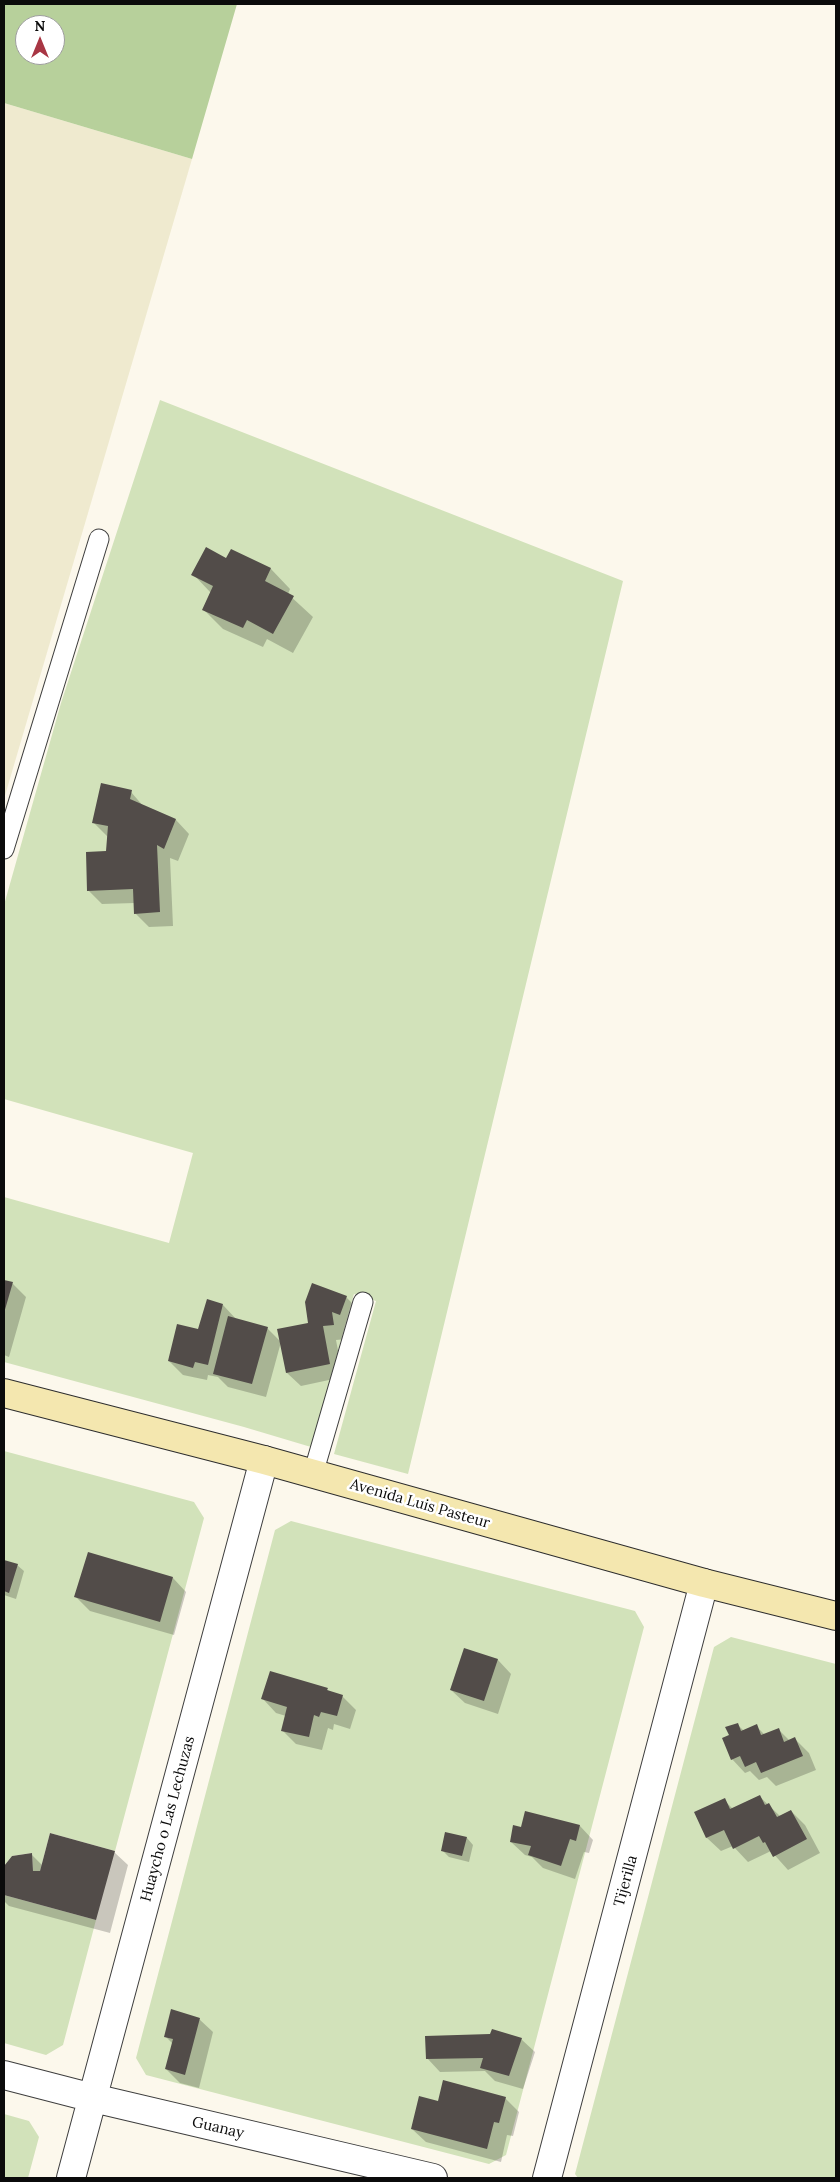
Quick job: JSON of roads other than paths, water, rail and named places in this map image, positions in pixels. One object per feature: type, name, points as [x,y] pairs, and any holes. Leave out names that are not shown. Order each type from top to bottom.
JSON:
[{"type":"street","name":"Avenida Luis Pasteur","points":[[4,1393],[264,1460],[704,1583],[836,1616]]},
{"type":"street","name":"Huaycho o Las Lechuzas","points":[[71,2178],[264,1460]]},
{"type":"street","name":"Tijerilla","points":[[547,2178],[704,1583]]},
{"type":"street","name":"Guanay","points":[[4,2076],[432,2178]]},
{"type":"lane","points":[[4,849],[99,539]]},
{"type":"lane","points":[[314,1474],[363,1302]]}]
